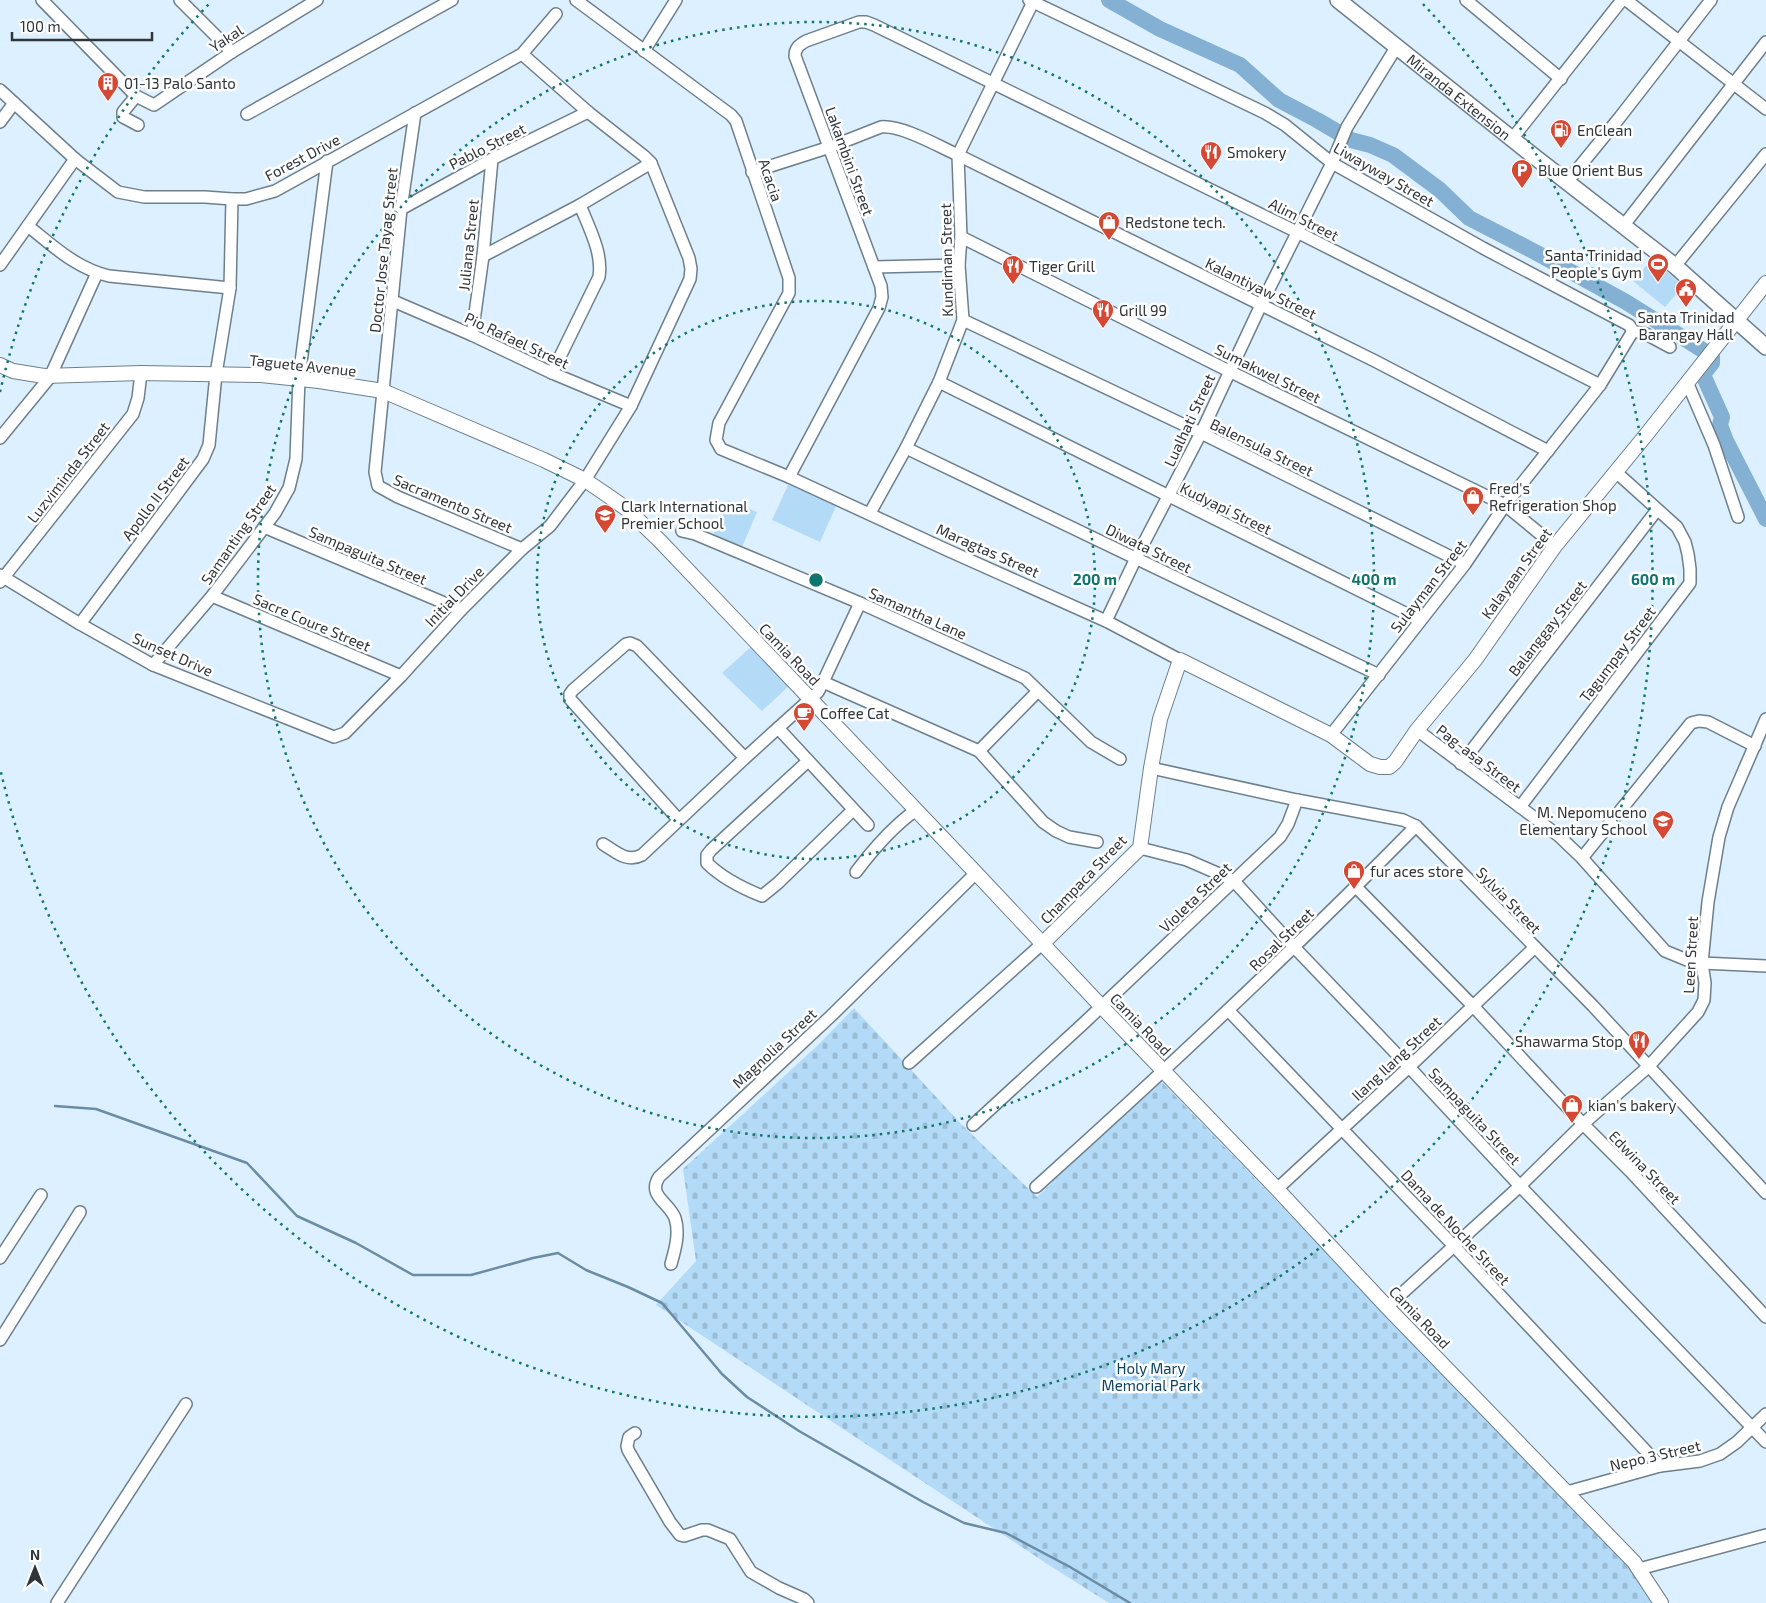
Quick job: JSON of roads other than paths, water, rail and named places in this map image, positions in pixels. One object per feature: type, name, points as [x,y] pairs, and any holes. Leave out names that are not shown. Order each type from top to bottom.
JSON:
[{"type":"main road","name":"Miranda Extension","points":[[1341,1],[1512,139],[1572,176],[1624,225],[1675,266],[1766,347]]},
{"type":"street","points":[[42,0],[136,96],[123,112],[123,117],[138,125]]},
{"type":"street","points":[[180,0],[232,52]]},
{"type":"street","name":"Yakal","points":[[136,96],[154,105],[232,52],[315,0]]},
{"type":"street","points":[[247,114],[452,0]]},
{"type":"street","name":"Acacia","points":[[576,0],[731,115],[736,121],[789,278],[789,293],[717,430]]},
{"type":"street","points":[[644,51],[676,0]]},
{"type":"street","points":[[1466,0],[1561,79]]},
{"type":"street","points":[[1512,139],[1622,0]]},
{"type":"street","points":[[1626,0],[1766,109]]},
{"type":"street","points":[[1572,176],[1711,0]]},
{"type":"street","name":"Kundiman Street","points":[[870,513],[906,448],[939,382],[963,320],[959,266],[962,237],[958,155],[994,83],[1031,1]]},
{"type":"street","name":"Liwayway Street","points":[[1031,1],[1265,113],[1285,125],[1332,163],[1483,248],[1629,325],[1633,331],[1646,334],[1670,347]]},
{"type":"street","name":"Forest Drive","points":[[0,90],[75,159],[118,192],[129,195],[246,198],[275,191],[522,54],[556,14]]},
{"type":"street","name":"Lakambini Street","points":[[788,476],[879,308],[882,297],[874,267],[795,56],[795,51],[799,44],[806,41],[859,22],[866,22],[994,83]]},
{"type":"street","points":[[1624,225],[1766,42]]},
{"type":"street","name":"Lualhati Street","points":[[1106,621],[1136,558],[1201,433],[1261,305],[1332,163],[1347,127],[1397,46]]},
{"type":"street","points":[[483,256],[580,205],[651,163],[588,112],[522,54]]},
{"type":"street","name":"Alim Street","points":[[994,83],[1297,232],[1600,385]]},
{"type":"street","points":[[0,122],[14,104]]},
{"type":"street","name":"Pablo Street","points":[[401,210],[492,159],[588,112]]},
{"type":"street","name":"Doctor Jose Tayag Street","points":[[383,391],[401,210],[415,113]]},
{"type":"street","name":"Kalantiyaw Street","points":[[752,172],[830,147],[881,127],[890,126],[958,155],[1375,361],[1548,451]]},
{"type":"street","points":[[1675,266],[1766,154]]},
{"type":"street","points":[[0,265],[75,159]]},
{"type":"street","name":"Juliana Street","points":[[472,335],[483,256],[492,159]]},
{"type":"street","name":"Samanting Street","points":[[153,665],[212,596],[275,513],[289,488],[296,459],[299,378],[327,161]]},
{"type":"street","name":"Initial Drive","points":[[345,733],[401,676],[460,610],[522,549],[550,526],[585,480],[631,406],[690,279],[691,269],[689,258],[651,163]]},
{"type":"street","name":"Apollo II Street","points":[[80,624],[203,459],[209,445],[216,374],[230,288],[232,199]]},
{"type":"street","points":[[552,374],[600,277],[600,256],[580,205]]},
{"type":"street","points":[[28,226],[61,254],[96,273],[109,276],[230,288]]},
{"type":"street","name":"Sumakwel Street","points":[[962,237],[1229,372],[1506,505],[1555,546]]},
{"type":"street","points":[[874,267],[959,266]]},
{"type":"street","points":[[0,438],[50,376],[96,273]]},
{"type":"street","name":"Kalayaan Street","points":[[1389,767],[1395,762],[1417,730],[1475,660],[1555,546],[1766,283]]},
{"type":"street","name":"Pio Rafael Street","points":[[392,300],[472,335],[552,374],[631,406]]},
{"type":"street","name":"Balensula Street","points":[[963,320],[1201,433],[1465,564]]},
{"type":"street","name":"Sulayman Street","points":[[1331,735],[1379,675],[1419,620],[1465,564],[1506,505],[1600,385],[1633,331]]},
{"type":"street","name":"Taguete Avenue","points":[[0,365],[13,371],[50,376],[141,373],[216,374],[299,378],[383,391],[544,460],[585,480]]},
{"type":"street","name":"Luzviminda Street","points":[[1,578],[133,414],[138,398],[141,373]]},
{"type":"street","name":"Kudyapi Street","points":[[939,382],[1419,620]]},
{"type":"street","points":[[1687,382],[1714,445],[1738,517]]},
{"type":"street","name":"Sacramento Street","points":[[383,391],[375,472],[378,486],[398,497],[522,549]]},
{"type":"street","name":"Maragtas Street","points":[[717,430],[716,440],[721,449],[788,476],[1106,621],[1331,735],[1370,764],[1389,767]]},
{"type":"street","name":"Diwata Street","points":[[906,448],[1379,675]]},
{"type":"street","name":"Tagumpay Street","points":[[1520,807],[1690,583],[1690,569],[1685,542],[1677,527],[1616,472]]},
{"type":"street","name":"Camia Road","points":[[585,480],[628,510],[641,522],[811,699],[1387,1307],[1640,1569],[1661,1603]]},
{"type":"street","name":"Balanggay Street","points":[[1461,764],[1657,510]]},
{"type":"street","name":"Sampaguita Street","points":[[264,527],[460,610]]},
{"type":"street","name":"Samantha Lane","points":[[682,531],[696,534],[860,603],[1025,678],[1091,742],[1120,759]]},
{"type":"street","name":"Sunset Drive","points":[[1,578],[153,665],[334,737],[345,733]]},
{"type":"street","name":"Sacre Coure Street","points":[[212,596],[401,676]]},
{"type":"street","points":[[603,844],[621,855],[631,858],[642,855],[811,699],[818,692],[860,603]]},
{"type":"street","points":[[678,820],[573,704],[570,694],[573,690],[622,646],[633,644],[745,758]]},
{"type":"street","name":"Champaca Street","points":[[909,1063],[1043,943],[1140,848],[1160,719],[1180,660]]},
{"type":"street","points":[[823,682],[979,751],[1043,822],[1069,837],[1097,842]]},
{"type":"street","points":[[979,751],[1038,691]]},
{"type":"street","name":"Leen Street","points":[[1387,1307],[1520,1186],[1583,1124],[1648,1067],[1698,1012],[1704,1000],[1705,983],[1702,963],[1712,873],[1719,837],[1728,806],[1766,719]]},
{"type":"street","points":[[1582,858],[1691,723],[1699,721],[1708,722],[1755,746]]},
{"type":"street","points":[[778,728],[868,825]]},
{"type":"street","name":"Pag-asa Street","points":[[1417,730],[1559,836],[1582,858],[1665,951],[1687,960],[1702,963],[1766,966]]},
{"type":"street","points":[[808,760],[707,854],[707,863],[717,872],[762,896],[778,883],[853,810]]},
{"type":"street","name":"Sylvia Street","points":[[1151,768],[1298,800],[1403,820],[1416,826],[1593,1006],[1766,1193]]},
{"type":"street","name":"Violeta Street","points":[[973,1125],[1280,837],[1288,824],[1298,800]]},
{"type":"street","points":[[856,872],[884,837],[916,810]]},
{"type":"street","name":"Rosal Street","points":[[1036,1187],[1164,1071],[1356,887],[1416,826]]},
{"type":"street","name":"Sampaguita Street","points":[[1140,848],[1188,860],[1233,880],[1520,1186],[1766,1442]]},
{"type":"street","name":"Magnolia Street","points":[[671,1264],[675,1249],[676,1227],[671,1210],[657,1195],[655,1189],[659,1177],[825,1021],[976,873]]},
{"type":"street","name":"Edwina Street","points":[[1356,887],[1473,1006],[1766,1317]]},
{"type":"street","name":"Ilang Ilang Street","points":[[1277,1189],[1409,1067],[1534,947]]},
{"type":"street","name":"Dama de Noche Street","points":[[1228,1010],[1453,1245],[1660,1466]]},
{"type":"street","points":[[0,1258],[41,1196]]},
{"type":"street","points":[[0,1340],[80,1212]]},
{"type":"street","points":[[57,1603],[186,1404]]},
{"type":"street","name":"Nepo 3 Street","points":[[1567,1492],[1660,1466],[1700,1461],[1720,1454],[1738,1442],[1766,1414]]},
{"type":"street","points":[[634,1433],[629,1437],[628,1450],[670,1522],[680,1535],[684,1536],[708,1530],[730,1539],[751,1572],[779,1588],[796,1594],[808,1603]]},
{"type":"street","points":[[1640,1569],[1766,1535]]},
{"type":"waterway","points":[[1109,0],[1160,29],[1240,65],[1279,100],[1351,140],[1370,145],[1393,155],[1440,190],[1469,218],[1626,302],[1712,356],[1712,363],[1704,373],[1704,377],[1722,417],[1720,425],[1726,441],[1766,519]]},
{"type":"waterway","points":[[55,1106],[96,1109],[247,1163],[297,1216],[356,1243],[413,1275],[471,1275],[558,1253],[586,1270],[662,1303],[722,1374],[747,1397],[799,1431],[923,1502],[964,1523],[1006,1533],[1070,1567],[1130,1603]]},
{"type":"place","name":"01-13 Palo Santo","points":[[108,102]]},
{"type":"place","name":"EnClean","points":[[1561,149]]},
{"type":"place","name":"Smokery","points":[[1211,171]]},
{"type":"place","name":"Blue Orient Bus","points":[[1522,189]]},
{"type":"place","name":"Redstone tech.","points":[[1109,241]]},
{"type":"place","name":"Santa Trinidad People's Gym","points":[[1658,283]]},
{"type":"place","name":"Tiger Grill","points":[[1013,285]]},
{"type":"place","name":"Santa Trinidad Barangay Hall","points":[[1686,308]]},
{"type":"place","name":"Grill 99","points":[[1103,329]]},
{"type":"place","name":"Fred's Refrigeration Shop","points":[[1473,516]]},
{"type":"place","name":"Clark International Premier School","points":[[605,534]]},
{"type":"place","name":"Coffee Cat","points":[[804,732]]},
{"type":"place","name":"M. Nepomuceno Elementary School","points":[[1663,840]]},
{"type":"place","name":"fur aces store","points":[[1354,890]]},
{"type":"place","name":"Shawarma Stop","points":[[1639,1060]]},
{"type":"place","name":"kian's bakery","points":[[1572,1124]]},
{"type":"park label","name":"Holy Mary Memorial Park","points":[[1151,1376]]}]
